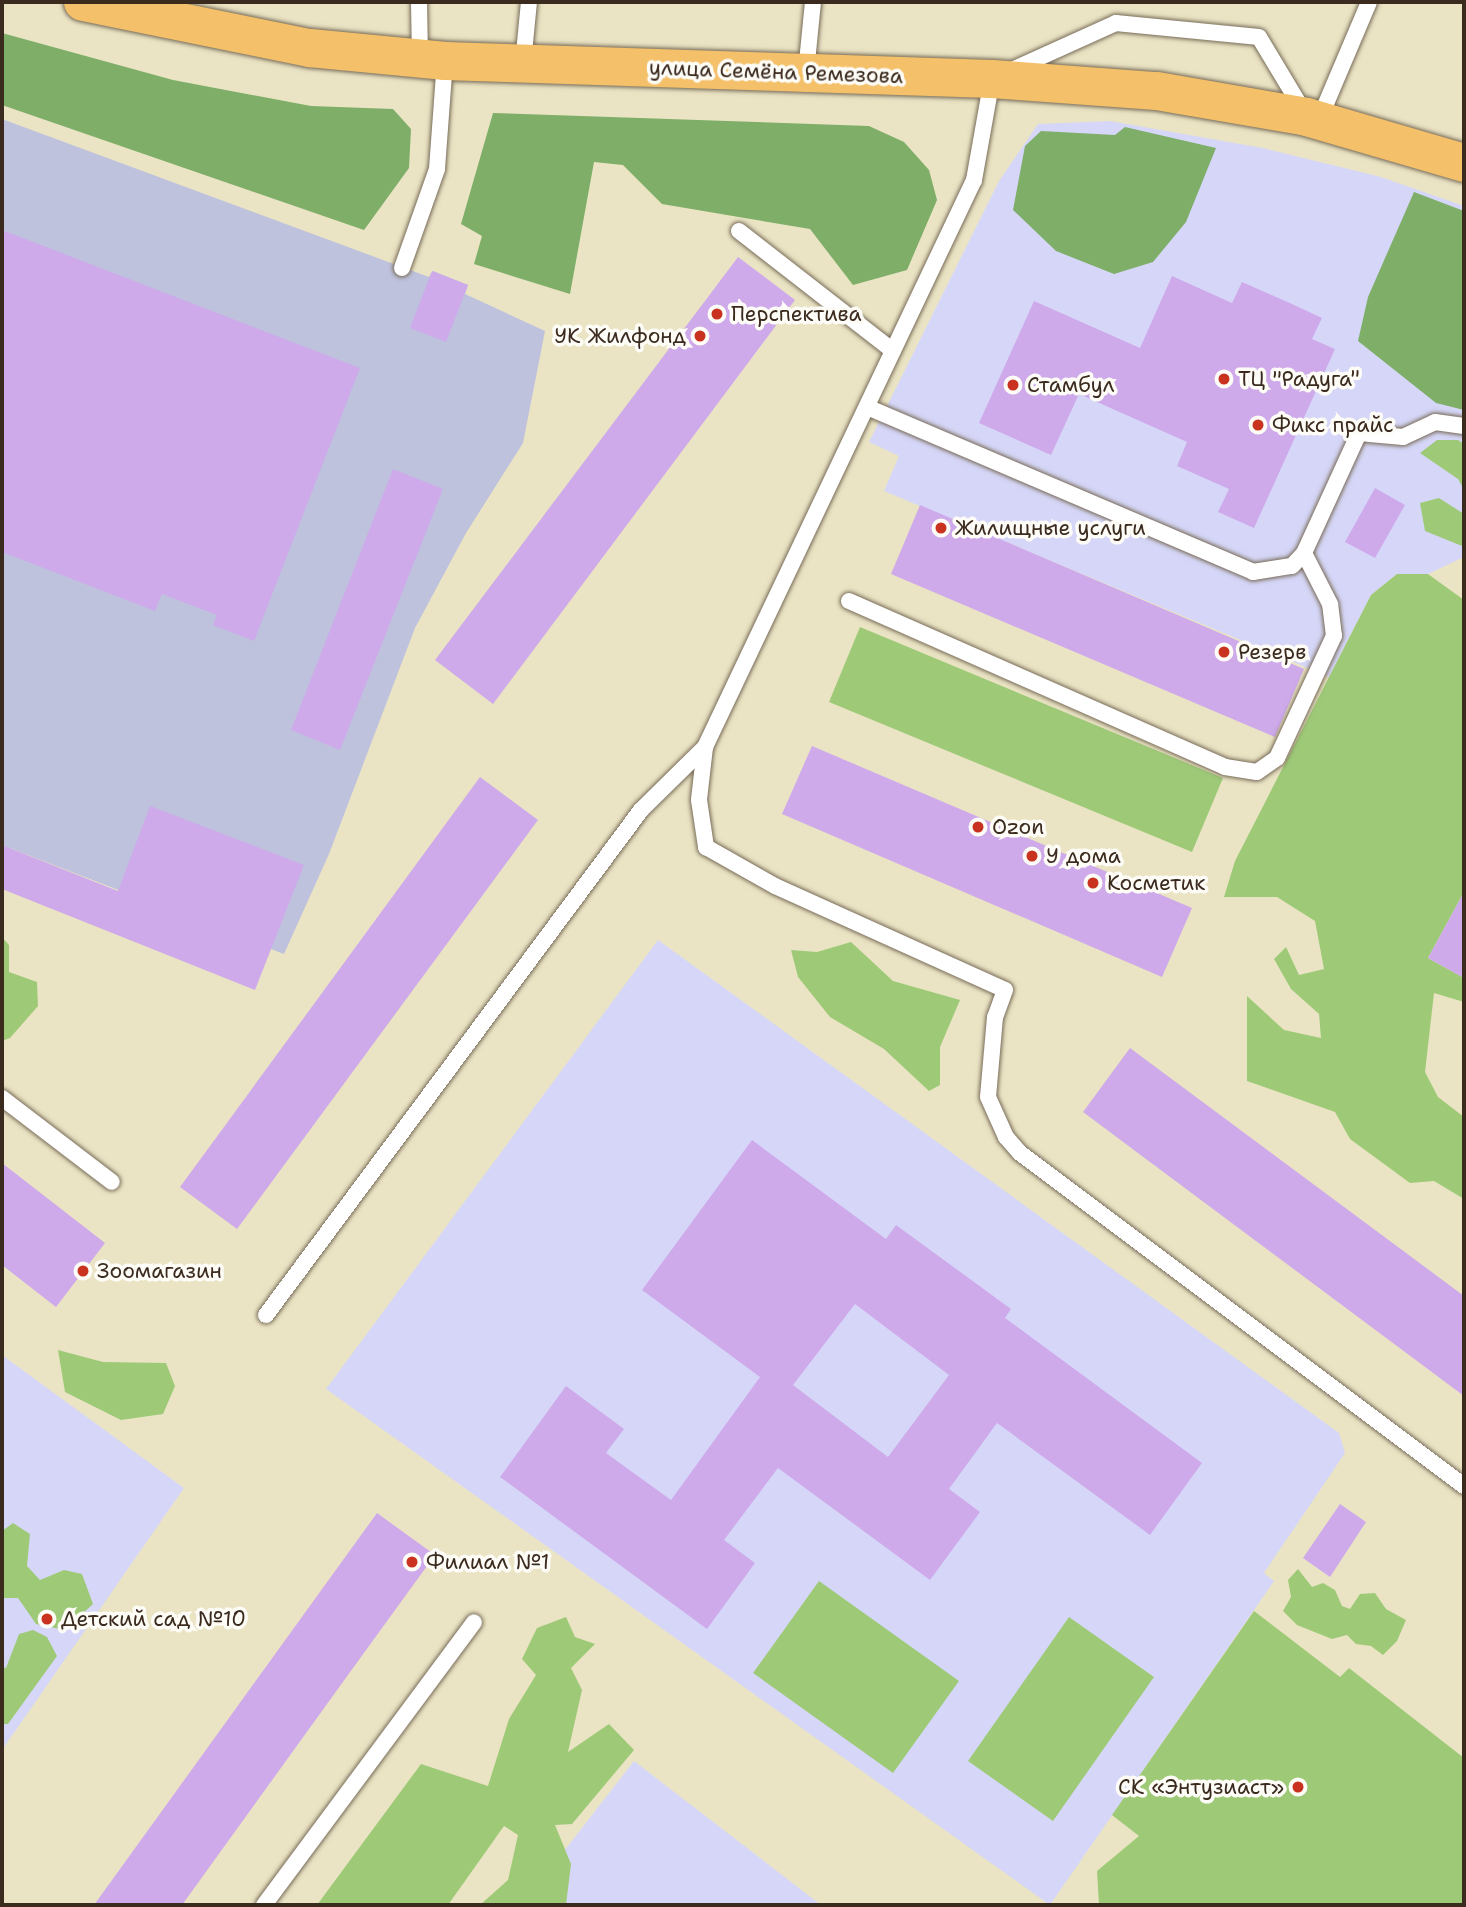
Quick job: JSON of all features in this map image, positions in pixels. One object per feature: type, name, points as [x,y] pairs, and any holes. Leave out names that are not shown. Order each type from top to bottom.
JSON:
[{"type":"main road","name":"улица Семёна Ремезова","points":[[83,2],[272,42],[433,59],[992,79],[1157,91],[1313,118],[1464,163]]},
{"type":"lane","points":[[402,268],[437,169],[433,59],[419,2]]},
{"type":"lane","points":[[523,63],[529,2]]},
{"type":"lane","points":[[806,73],[813,2]]},
{"type":"lane","points":[[1313,118],[1369,2]]},
{"type":"lane","points":[[1313,118],[1259,37],[1116,23],[992,79],[974,180],[705,747],[699,800],[706,847],[775,886],[1005,989],[995,1017],[988,1097],[1006,1137],[1020,1153],[1464,1486]]},
{"type":"lane","points":[[739,231],[892,351]]},
{"type":"lane","points":[[867,407],[1253,572],[1284,569],[1304,553],[1359,433],[1403,437],[1435,422],[1464,426]]},
{"type":"lane","points":[[849,601],[1225,767],[1257,772],[1277,758],[1334,636],[1330,604],[1304,553]]},
{"type":"lane","points":[[266,1315],[641,810],[705,747]]},
{"type":"lane","points":[[2,1098],[112,1182]]},
{"type":"lane","points":[[264,1905],[474,1622]]},
{"type":"shaded area","points":[[2,119],[429,277],[433,271],[468,285],[465,294],[545,331],[523,443],[466,533],[415,628],[329,854],[284,954],[2,845]]},
{"type":"shaded area","points":[[1110,121],[1263,148],[1381,177],[1464,206],[1464,557],[1428,574],[1397,574],[1371,595],[1329,677],[884,491],[899,456],[869,442],[999,181],[1038,124]]},
{"type":"shaded area","points":[[658,940],[1339,1433],[1345,1453],[1264,1573],[1274,1581],[1050,1905],[326,1389]]},
{"type":"shaded area","name":"Детский сад №10","points":[[2,1355],[184,1488],[2,1750]]},
{"type":"shaded area","points":[[634,1761],[821,1905],[522,1905]]},
{"type":"green space","points":[[2,33],[173,80],[311,106],[393,109],[411,129],[409,168],[364,230],[2,105]]},
{"type":"green space","points":[[493,113],[869,126],[904,142],[929,170],[937,200],[907,270],[853,285],[810,229],[662,204],[623,165],[594,162],[570,294],[474,264],[482,236],[461,224]]},
{"type":"green space","points":[[1125,127],[1216,148],[1186,222],[1153,262],[1114,274],[1056,251],[1013,210],[1025,146],[1041,131],[1115,135]]},
{"type":"green space","points":[[1414,192],[1464,211],[1464,410],[1436,403],[1358,341],[1368,297]]},
{"type":"green space","points":[[1437,440],[1458,440],[1464,444],[1464,490],[1458,479],[1420,453]]},
{"type":"green space","points":[[1439,498],[1464,514],[1462,546],[1425,531],[1420,503]]},
{"type":"green space","points":[[1397,574],[1428,574],[1464,600],[1464,892],[1428,958],[1464,978],[1464,1002],[1434,993],[1425,1072],[1438,1097],[1464,1117],[1464,1199],[1434,1181],[1410,1183],[1350,1139],[1335,1112],[1247,1081],[1247,996],[1284,1030],[1321,1038],[1319,1014],[1291,989],[1274,959],[1286,947],[1299,975],[1324,969],[1315,921],[1277,897],[1224,897],[1235,861],[1371,595]]},
{"type":"green space","points":[[860,627],[1223,778],[1192,852],[829,702]]},
{"type":"green space","points":[[2,937],[9,945],[9,972],[37,982],[38,1006],[10,1038],[2,1041]]},
{"type":"green space","points":[[851,942],[893,981],[960,1000],[940,1047],[940,1085],[929,1091],[884,1049],[830,1017],[798,977],[791,950],[817,952]]},
{"type":"green space","points":[[58,1350],[103,1362],[166,1363],[175,1386],[163,1414],[121,1420],[65,1392]]},
{"type":"green space","points":[[13,1523],[30,1534],[27,1566],[40,1580],[64,1570],[82,1574],[93,1604],[65,1630],[36,1624],[18,1598],[2,1598],[2,1531]]},
{"type":"green space","points":[[1298,1569],[1312,1587],[1323,1583],[1335,1590],[1342,1606],[1350,1609],[1360,1594],[1375,1593],[1386,1609],[1406,1620],[1397,1641],[1383,1655],[1371,1646],[1356,1644],[1347,1635],[1332,1639],[1297,1625],[1283,1611],[1291,1597],[1288,1580]]},
{"type":"green space","points":[[819,1581],[959,1681],[893,1773],[753,1673]]},
{"type":"green space","name":"СК «Энтузиаст»","points":[[1254,1611],[1340,1677],[1349,1668],[1464,1758],[1464,1905],[1099,1905],[1097,1871],[1139,1836],[1112,1815]]},
{"type":"green space","points":[[566,1617],[575,1637],[595,1644],[571,1668],[582,1690],[568,1752],[609,1724],[634,1750],[572,1824],[555,1825],[571,1864],[566,1905],[480,1905],[508,1880],[518,1835],[504,1826],[448,1905],[317,1905],[421,1764],[488,1786],[509,1719],[536,1675],[522,1659],[537,1628]]},
{"type":"green space","points":[[1069,1617],[1154,1677],[1053,1821],[968,1761]]},
{"type":"green space","points":[[33,1630],[47,1637],[57,1656],[8,1724],[2,1724],[2,1667],[6,1668],[19,1634]]},
{"type":"building","points":[[2,230],[360,368],[254,641],[213,625],[217,615],[162,594],[155,611],[2,552]]},
{"type":"building","points":[[738,257],[795,300],[493,704],[435,660]]},
{"type":"building","points":[[432,271],[468,285],[446,342],[410,328]]},
{"type":"building","name":"ТЦ \"Радуга\"","points":[[1172,276],[1232,303],[1242,282],[1292,304],[1322,318],[1312,339],[1335,349],[1254,528],[1218,512],[1229,489],[1177,466],[1187,442],[1079,394],[1051,455],[979,423],[1034,301],[1140,348]]},
{"type":"building","points":[[393,469],[443,489],[340,750],[291,730]]},
{"type":"building","points":[[1375,488],[1405,505],[1375,558],[1345,542]]},
{"type":"building","points":[[920,505],[1304,669],[1275,737],[891,574]]},
{"type":"building","points":[[812,746],[1192,908],[1162,977],[782,814]]},
{"type":"building","points":[[480,777],[538,820],[237,1229],[180,1187]]},
{"type":"building","points":[[150,806],[304,865],[255,990],[2,889],[2,845],[118,891]]},
{"type":"building","points":[[1464,892],[1464,978],[1428,958]]},
{"type":"building","points":[[1130,1048],[1464,1296],[1464,1396],[1083,1112]]},
{"type":"building","points":[[752,1140],[886,1239],[896,1225],[1011,1309],[1005,1318],[1202,1463],[1150,1535],[997,1423],[949,1489],[980,1512],[930,1580],[778,1468],[724,1540],[755,1563],[707,1629],[500,1477],[566,1386],[624,1429],[606,1453],[671,1500],[760,1377],[642,1290]],"holes":[[[855,1304],[949,1375],[888,1457],[793,1385]]]},
{"type":"building","points":[[2,1163],[105,1243],[56,1307],[2,1265]]},
{"type":"building","points":[[1340,1504],[1366,1522],[1330,1577],[1303,1558]]},
{"type":"building","points":[[377,1513],[435,1555],[182,1905],[94,1905]]},
{"type":"place","name":"Перспектива","points":[[717,314]]},
{"type":"place","name":"УК Жилфонд","points":[[700,336]]},
{"type":"place","name":"ТЦ \"Радуга\"","points":[[1224,379]]},
{"type":"place","name":"Стамбул","points":[[1013,385]]},
{"type":"place","name":"Фикс прайс","points":[[1258,425]]},
{"type":"place","name":"Жилищные услуги","points":[[941,528]]},
{"type":"place","name":"Резерв","points":[[1224,652]]},
{"type":"place","name":"Ozon","points":[[978,827]]},
{"type":"place","name":"У дома","points":[[1032,856]]},
{"type":"place","name":"Косметик","points":[[1093,883]]},
{"type":"place","name":"Зоомагазин","points":[[83,1271]]},
{"type":"place","name":"Филиал №1","points":[[412,1562]]},
{"type":"place","name":"Детский сад №10","points":[[47,1619]]},
{"type":"place","name":"СК «Энтузиаст»","points":[[1298,1787]]}]
